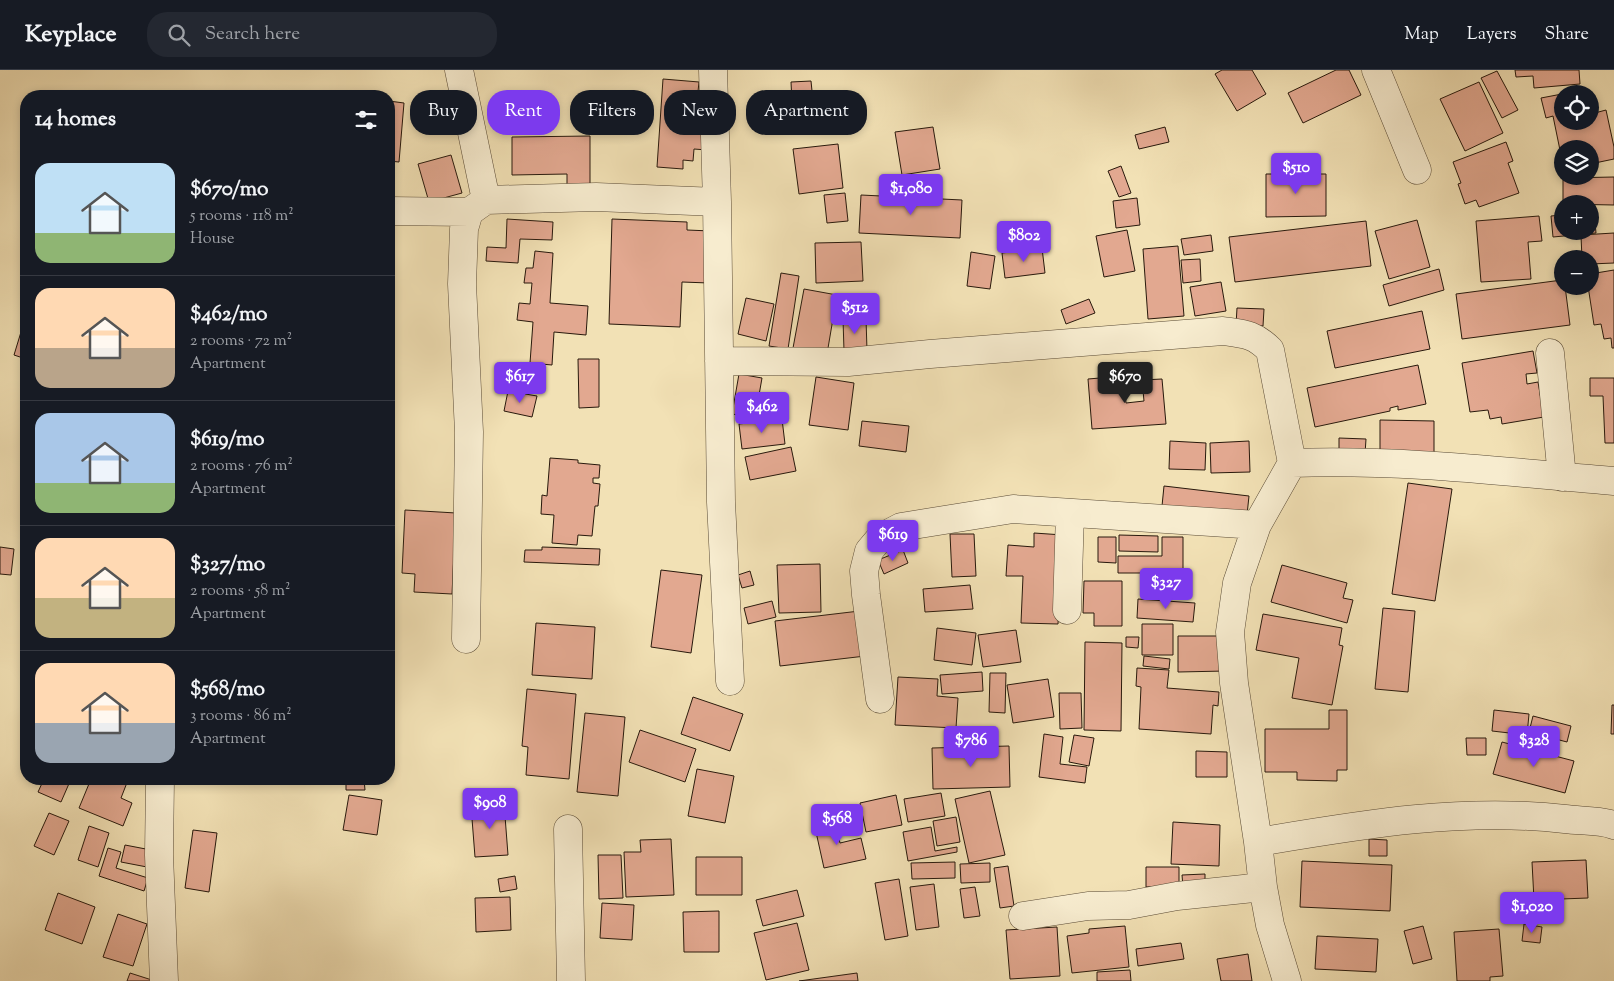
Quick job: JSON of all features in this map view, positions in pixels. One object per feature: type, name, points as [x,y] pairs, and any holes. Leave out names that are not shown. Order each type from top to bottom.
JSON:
[{"type":"street","points":[[459,70],[478,206],[464,229],[462,284],[469,432],[466,639]]},
{"type":"street","points":[[713,70],[721,502],[730,681]]},
{"type":"street","points":[[1376,70],[1418,170]]},
{"type":"street","points":[[395,211],[596,197],[716,202]]},
{"type":"street","points":[[719,361],[848,362],[1130,337],[1223,331],[1249,334],[1261,341],[1270,350],[1292,462],[1258,525],[1237,583],[1230,632],[1234,683],[1263,887],[1270,925],[1287,981]]},
{"type":"street","points":[[1550,353],[1562,477]]},
{"type":"street","points":[[1292,462],[1334,461],[1394,464],[1614,481]]},
{"type":"street","points":[[880,698],[864,571],[869,551],[880,538],[900,527],[1013,510],[1258,525]]},
{"type":"street","points":[[1067,610],[1070,513]]},
{"type":"street","points":[[160,785],[159,855],[164,981]]},
{"type":"street","points":[[1258,842],[1348,827],[1493,814],[1537,816],[1614,825]]},
{"type":"street","points":[[568,829],[570,981]]},
{"type":"street","points":[[1023,916],[1088,906],[1129,905],[1176,896],[1263,887]]},
{"type":"building","points":[[1222,70],[1252,70],[1266,94],[1237,111],[1215,74]]},
{"type":"building","points":[[1336,70],[1349,70],[1361,95],[1303,123],[1288,93]]},
{"type":"building","points":[[1515,70],[1579,70],[1580,84],[1534,88],[1533,76],[1516,77]]},
{"type":"building","points":[[1497,71],[1518,110],[1502,118],[1481,78]]},
{"type":"building","points":[[663,79],[699,82],[698,90],[664,90],[664,135],[708,135],[707,150],[694,149],[693,161],[683,160],[683,169],[657,167]]},
{"type":"building","points":[[811,81],[812,90],[791,90],[791,82]]},
{"type":"building","points":[[1479,82],[1503,133],[1465,151],[1440,99]]},
{"type":"building","points":[[1554,96],[1554,121],[1553,116],[1546,118],[1541,98]]},
{"type":"building","points":[[395,102],[404,103],[399,162],[395,162]]},
{"type":"building","points":[[1606,110],[1614,147],[1614,159],[1599,162],[1599,140],[1558,140],[1556,130],[1599,130],[1599,112]]},
{"type":"building","points":[[933,127],[940,169],[902,175],[895,132]]},
{"type":"building","points":[[1165,127],[1169,142],[1139,149],[1135,135]]},
{"type":"building","points":[[590,136],[590,189],[567,189],[567,174],[512,175],[512,137]]},
{"type":"building","points":[[1506,142],[1513,161],[1508,163],[1519,193],[1479,207],[1476,200],[1465,204],[1458,184],[1461,183],[1453,162]]},
{"type":"building","points":[[838,144],[843,188],[799,194],[793,149]]},
{"type":"building","points":[[451,155],[462,193],[429,202],[418,164]]},
{"type":"building","points":[[1121,166],[1131,193],[1119,197],[1108,171]]},
{"type":"building","points":[[1266,174],[1326,174],[1326,216],[1266,217]]},
{"type":"building","points":[[1599,177],[1614,177],[1614,205],[1599,205],[1599,195],[1563,195],[1563,185],[1599,185]]},
{"type":"building","points":[[845,193],[848,221],[827,223],[824,195]]},
{"type":"building","points":[[861,195],[962,200],[960,238],[859,233]]},
{"type":"building","points":[[1137,198],[1140,225],[1116,228],[1113,201]]},
{"type":"building","points":[[1539,216],[1542,241],[1528,242],[1531,279],[1481,282],[1476,221]]},
{"type":"building","points":[[1551,216],[1554,216],[1554,237],[1553,237]]},
{"type":"building","points":[[507,219],[553,222],[552,240],[520,239],[518,263],[486,261],[487,247],[506,248]]},
{"type":"building","points":[[612,219],[687,222],[687,230],[711,231],[709,283],[682,282],[680,327],[609,324]]},
{"type":"building","points":[[1417,220],[1430,267],[1389,279],[1375,231]]},
{"type":"building","points":[[1366,221],[1371,266],[1235,282],[1229,237]]},
{"type":"building","points":[[1127,230],[1135,271],[1104,277],[1096,236]]},
{"type":"building","points":[[1614,233],[1614,263],[1599,264],[1599,250],[1582,250],[1581,240],[1599,240],[1599,234]]},
{"type":"building","points":[[1211,235],[1213,251],[1184,255],[1181,239]]},
{"type":"building","points":[[861,242],[863,281],[816,283],[815,243]]},
{"type":"building","points":[[1178,246],[1184,316],[1148,319],[1143,249]]},
{"type":"building","points":[[1042,248],[1045,273],[1005,278],[1002,253]]},
{"type":"building","points":[[535,251],[553,253],[550,303],[588,306],[586,335],[554,332],[552,365],[530,363],[533,322],[517,320],[519,303],[530,304],[532,283],[524,283],[526,268],[533,268]]},
{"type":"building","points":[[971,252],[995,256],[990,289],[967,286]]},
{"type":"building","points":[[1200,259],[1201,281],[1183,283],[1181,260]]},
{"type":"building","points":[[1439,269],[1444,290],[1389,306],[1383,285]]},
{"type":"building","points":[[1614,270],[1614,348],[1612,348],[1611,338],[1604,339],[1601,324],[1594,325],[1589,295],[1599,295],[1599,272]]},
{"type":"building","points":[[781,273],[799,276],[788,349],[769,346]]},
{"type":"building","points":[[1554,281],[1554,295],[1566,295],[1570,325],[1462,339],[1456,294]]},
{"type":"building","points":[[1221,282],[1226,311],[1195,316],[1190,287]]},
{"type":"building","points":[[804,289],[837,295],[827,354],[793,348]]},
{"type":"building","points":[[746,298],[774,304],[766,341],[738,334]]},
{"type":"building","points":[[1089,299],[1095,313],[1066,324],[1061,310]]},
{"type":"building","points":[[1237,308],[1264,309],[1263,326],[1236,325]]},
{"type":"building","points":[[1422,311],[1430,349],[1335,368],[1327,331]]},
{"type":"building","points":[[866,318],[867,351],[844,351],[843,319]]},
{"type":"building","points":[[20,335],[20,357],[14,355]]},
{"type":"building","points":[[1533,351],[1537,373],[1526,374],[1527,384],[1538,382],[1544,417],[1502,424],[1501,417],[1490,419],[1488,410],[1470,412],[1462,363]]},
{"type":"building","points":[[578,359],[599,359],[599,407],[579,408]]},
{"type":"building","points":[[1418,365],[1426,404],[1398,410],[1398,406],[1390,408],[1390,411],[1315,427],[1307,388]]},
{"type":"building","points":[[739,374],[762,378],[755,418],[732,414]]},
{"type":"building","points":[[1124,376],[1126,403],[1144,401],[1142,380],[1162,379],[1166,424],[1092,429],[1088,379]]},
{"type":"building","points":[[816,377],[854,383],[848,430],[809,425]]},
{"type":"building","points":[[1590,378],[1614,378],[1614,443],[1605,443],[1603,396],[1590,396]]},
{"type":"building","points":[[508,391],[537,396],[532,417],[504,411]]},
{"type":"building","points":[[782,419],[785,444],[742,449],[739,424]]},
{"type":"building","points":[[1380,420],[1434,421],[1434,453],[1380,453]]},
{"type":"building","points":[[862,421],[909,426],[906,452],[859,446]]},
{"type":"building","points":[[1339,438],[1366,439],[1365,454],[1339,453]]},
{"type":"building","points":[[1170,441],[1206,443],[1205,470],[1169,469]]},
{"type":"building","points":[[1249,441],[1250,472],[1211,473],[1210,443]]},
{"type":"building","points":[[791,447],[796,471],[750,480],[745,457]]},
{"type":"building","points":[[550,458],[578,460],[578,463],[600,465],[599,478],[593,478],[593,483],[600,484],[598,506],[595,506],[592,536],[578,535],[577,545],[552,543],[554,515],[541,514],[542,495],[547,496]]},
{"type":"building","points":[[1408,483],[1452,489],[1435,601],[1392,594]]},
{"type":"building","points":[[1164,486],[1249,496],[1247,515],[1162,506]]},
{"type":"building","points":[[405,510],[456,513],[452,594],[414,592],[415,574],[402,573]]},
{"type":"building","points":[[1034,533],[1063,535],[1058,624],[1021,623],[1023,576],[1006,576],[1008,545],[1034,547]]},
{"type":"building","points":[[950,534],[974,534],[976,576],[952,577]]},
{"type":"building","points":[[1119,535],[1158,536],[1158,552],[1119,551]]},
{"type":"building","points":[[1098,537],[1116,537],[1116,563],[1098,562]]},
{"type":"building","points":[[1162,537],[1183,537],[1183,573],[1118,573],[1118,556],[1162,556]]},
{"type":"building","points":[[0,547],[14,549],[11,575],[0,574]]},
{"type":"building","points":[[542,547],[600,549],[599,565],[524,562],[525,550],[542,550]]},
{"type":"building","points":[[903,550],[908,563],[884,574],[878,560]]},
{"type":"building","points":[[820,564],[821,612],[779,613],[777,565]]},
{"type":"building","points":[[1282,565],[1347,583],[1343,598],[1353,600],[1347,623],[1271,602]]},
{"type":"building","points":[[661,570],[702,575],[691,653],[651,647]]},
{"type":"building","points":[[750,571],[754,585],[742,588],[738,575]]},
{"type":"building","points":[[1084,581],[1122,581],[1122,626],[1094,626],[1094,613],[1083,613]]},
{"type":"building","points":[[970,585],[973,609],[925,612],[923,589]]},
{"type":"building","points":[[1138,599],[1195,603],[1193,622],[1137,618]]},
{"type":"building","points":[[772,601],[776,617],[748,624],[744,608]]},
{"type":"building","points":[[1383,608],[1415,611],[1408,692],[1375,689]]},
{"type":"building","points":[[868,610],[874,655],[780,666],[775,621]]},
{"type":"building","points":[[1263,614],[1342,628],[1339,645],[1343,646],[1332,705],[1292,698],[1299,658],[1256,650]]},
{"type":"building","points":[[536,623],[595,627],[592,679],[532,675]]},
{"type":"building","points":[[1142,624],[1173,624],[1173,655],[1142,655]]},
{"type":"building","points":[[937,628],[976,633],[972,665],[934,660]]},
{"type":"building","points":[[1016,630],[1021,662],[983,667],[978,635]]},
{"type":"building","points":[[1178,636],[1225,636],[1226,671],[1178,672]]},
{"type":"building","points":[[1126,637],[1139,637],[1138,648],[1126,647]]},
{"type":"building","points":[[1085,642],[1122,643],[1121,731],[1084,730]]},
{"type":"building","points":[[1144,656],[1170,659],[1169,669],[1143,666]]},
{"type":"building","points":[[1137,668],[1169,670],[1167,688],[1219,692],[1218,706],[1213,705],[1211,734],[1139,729],[1141,687],[1136,686]]},
{"type":"building","points":[[982,672],[983,691],[942,694],[940,675]]},
{"type":"building","points":[[990,673],[1006,673],[1005,713],[989,712]]},
{"type":"building","points":[[898,677],[938,679],[937,696],[958,698],[956,728],[895,725]]},
{"type":"building","points":[[1048,679],[1054,717],[1013,723],[1007,685]]},
{"type":"building","points":[[527,689],[576,694],[569,779],[526,775],[528,747],[522,746]]},
{"type":"building","points":[[1059,693],[1081,693],[1082,728],[1060,729]]},
{"type":"building","points":[[693,697],[743,714],[730,751],[681,734]]},
{"type":"building","points":[[1612,705],[1614,705],[1614,734],[1611,734]]},
{"type":"building","points":[[1329,710],[1347,710],[1347,770],[1337,770],[1337,781],[1297,780],[1297,772],[1265,772],[1265,729],[1329,729]]},
{"type":"building","points":[[1494,710],[1529,714],[1527,735],[1492,731]]},
{"type":"building","points":[[585,713],[625,717],[618,796],[577,792]]},
{"type":"building","points":[[1533,716],[1571,726],[1567,742],[1529,732]]},
{"type":"building","points":[[640,730],[696,749],[685,782],[629,762]]},
{"type":"building","points":[[1044,734],[1063,737],[1060,764],[1087,767],[1085,783],[1039,777]]},
{"type":"building","points":[[1074,735],[1094,738],[1089,766],[1069,762]]},
{"type":"building","points":[[1466,738],[1486,738],[1486,755],[1467,755]]},
{"type":"building","points":[[1502,742],[1574,761],[1565,793],[1493,774]]},
{"type":"building","points":[[1009,746],[1010,787],[933,789],[932,748]]},
{"type":"building","points":[[1196,751],[1227,752],[1227,777],[1196,777]]},
{"type":"building","points":[[697,769],[734,776],[725,823],[688,816]]},
{"type":"building","points":[[41,785],[68,785],[61,802],[38,792]]},
{"type":"building","points":[[89,785],[126,785],[121,798],[132,803],[123,826],[79,808]]},
{"type":"building","points":[[346,785],[365,785],[365,790],[346,790]]},
{"type":"building","points":[[990,791],[1005,855],[969,863],[955,799]]},
{"type":"building","points":[[941,793],[945,816],[908,822],[904,799]]},
{"type":"building","points":[[349,795],[382,800],[377,835],[343,830]]},
{"type":"building","points":[[896,795],[902,825],[866,832],[860,803]]},
{"type":"building","points":[[504,803],[508,855],[475,857],[471,806]]},
{"type":"building","points":[[49,813],[69,821],[54,855],[34,846]]},
{"type":"building","points":[[956,817],[960,842],[937,846],[933,821]]},
{"type":"building","points":[[834,819],[840,843],[861,838],[866,859],[824,868],[814,823]]},
{"type":"building","points":[[1173,822],[1220,825],[1219,866],[1171,864]]},
{"type":"building","points":[[89,826],[109,833],[98,867],[78,860]]},
{"type":"building","points":[[931,827],[935,851],[957,847],[957,852],[908,861],[903,832]]},
{"type":"building","points":[[193,830],[217,833],[209,892],[185,888]]},
{"type":"building","points":[[671,839],[674,895],[626,897],[624,852],[641,852],[640,840]]},
{"type":"building","points":[[1369,839],[1387,840],[1387,856],[1369,856]]},
{"type":"building","points":[[125,845],[151,850],[147,867],[121,862]]},
{"type":"building","points":[[108,848],[121,852],[116,868],[148,878],[144,891],[99,876]]},
{"type":"building","points":[[598,855],[621,855],[623,898],[599,899]]},
{"type":"building","points":[[696,857],[742,857],[742,895],[696,895]]},
{"type":"building","points":[[1586,860],[1588,898],[1534,900],[1532,862]]},
{"type":"building","points":[[1302,861],[1392,865],[1390,911],[1300,907]]},
{"type":"building","points":[[955,862],[955,878],[912,879],[911,863]]},
{"type":"building","points":[[990,863],[990,882],[961,883],[960,864]]},
{"type":"building","points":[[1008,866],[1014,906],[1000,908],[994,868]]},
{"type":"building","points":[[1146,867],[1179,867],[1179,886],[1146,887]]},
{"type":"building","points":[[1205,874],[1205,886],[1183,887],[1182,875]]},
{"type":"building","points":[[515,876],[517,889],[500,892],[498,879]]},
{"type":"building","points":[[899,879],[908,936],[885,940],[875,883]]},
{"type":"building","points":[[934,884],[939,927],[916,930],[910,887]]},
{"type":"building","points":[[975,887],[980,916],[964,918],[960,889]]},
{"type":"building","points":[[797,890],[804,916],[763,926],[756,900]]},
{"type":"building","points":[[58,893],[95,907],[82,944],[45,930]]},
{"type":"building","points":[[510,897],[511,930],[476,932],[475,898]]},
{"type":"building","points":[[602,903],[634,905],[632,940],[600,938]]},
{"type":"building","points":[[719,911],[719,952],[684,952],[683,912]]},
{"type":"building","points":[[118,914],[147,924],[133,966],[103,957]]},
{"type":"building","points":[[797,923],[809,970],[766,980],[754,933]]},
{"type":"building","points":[[1524,924],[1542,927],[1540,943],[1522,941]]},
{"type":"building","points":[[1125,926],[1129,967],[1072,973],[1067,936],[1089,933],[1089,929]]},
{"type":"building","points":[[1423,926],[1432,959],[1413,964],[1404,931]]},
{"type":"building","points":[[1057,927],[1060,976],[1010,979],[1006,930]]},
{"type":"building","points":[[1499,929],[1503,976],[1490,977],[1490,981],[1457,981],[1454,932]]},
{"type":"building","points":[[1317,936],[1378,939],[1376,972],[1315,969]]},
{"type":"building","points":[[1181,943],[1184,959],[1138,966],[1136,949]]},
{"type":"building","points":[[1248,954],[1252,981],[1221,981],[1217,959]]},
{"type":"building","points":[[1130,970],[1131,981],[1097,981],[1097,972]]},
{"type":"building","points":[[130,973],[155,981],[127,981]]},
{"type":"building","points":[[857,973],[858,981],[799,981]]}]
